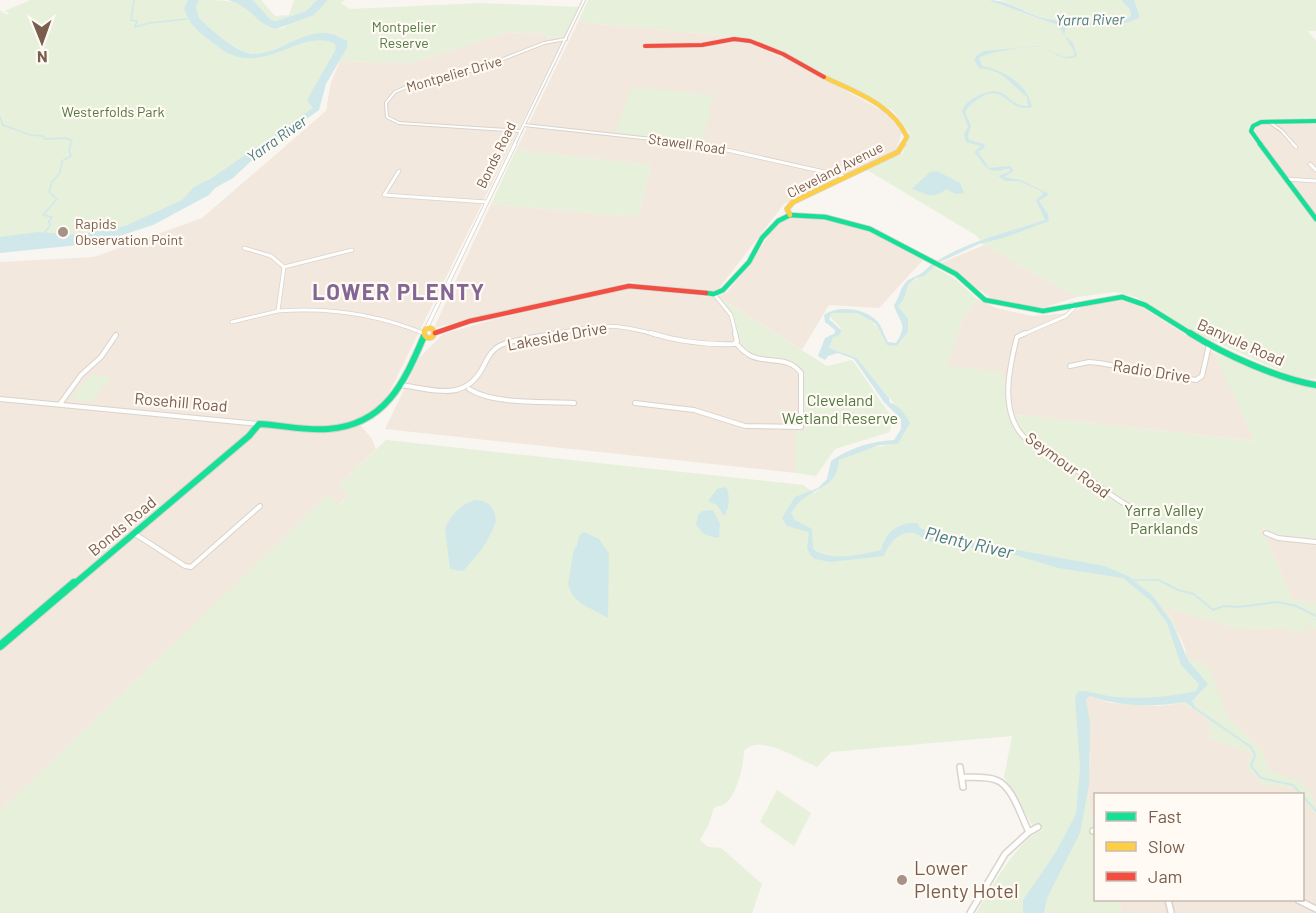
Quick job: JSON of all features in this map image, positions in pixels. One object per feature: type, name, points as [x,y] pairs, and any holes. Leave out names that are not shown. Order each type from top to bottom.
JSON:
[{"type":"street","name":"Bonds Road","points":[[359,424],[385,408],[400,385],[428,332],[431,321],[584,0]]},
{"type":"street","name":"Montpelier Drive","points":[[521,131],[399,123],[388,119],[386,104],[395,92],[414,84],[475,70],[525,52],[548,40],[566,39]]},
{"type":"street","name":"Cleveland Avenue","points":[[645,46],[670,42],[698,45],[735,39],[748,40],[783,55],[889,111],[907,134],[900,150],[793,202],[787,209],[790,215],[778,221],[762,238],[749,262],[723,290],[714,294]]},
{"type":"street","points":[[1316,121],[1268,121],[1253,126],[1251,131],[1316,219]]},
{"type":"street","points":[[1268,121],[1282,131],[1296,147]]},
{"type":"street","name":"Stawell Road","points":[[524,125],[698,143],[847,177]]},
{"type":"street","points":[[1310,164],[1316,170]]},
{"type":"street","points":[[399,171],[384,195],[487,202]]},
{"type":"street","points":[[1286,179],[1316,181]]},
{"type":"street","name":"Banyule Road","points":[[790,215],[818,216],[857,224],[943,267],[966,281],[978,295],[998,304],[1043,311],[1113,297],[1139,302],[1209,345],[1298,382],[1316,385]]},
{"type":"street","points":[[244,248],[269,255],[280,261],[284,267],[278,311]]},
{"type":"street","points":[[284,267],[352,250]]},
{"type":"street","points":[[232,322],[278,311],[340,309],[428,332],[629,286],[714,294],[733,320],[736,343],[750,356],[782,360],[799,369],[801,373],[801,427],[745,426],[694,410],[635,403]]},
{"type":"street","name":"Seymour Road","points":[[1072,304],[1074,308],[1066,316],[1017,337],[1010,371],[1009,394],[1014,423],[1024,435],[1041,448],[1123,504],[1134,509]]},
{"type":"street","name":"Lakeside Drive","points":[[469,389],[478,379],[490,352],[501,345],[597,326],[630,327],[676,341],[696,344],[736,343]]},
{"type":"street","points":[[60,404],[81,375],[101,357],[116,335]]},
{"type":"street","name":"Radio Drive","points":[[1070,366],[1089,362],[1100,363],[1196,380],[1202,376],[1209,345]]},
{"type":"street","points":[[400,385],[457,391],[469,389],[472,393],[490,397],[574,403]]},
{"type":"street","name":"Rosehill Road","points":[[0,399],[330,429],[359,424]]},
{"type":"street","name":"Bonds Road","points":[[0,646],[135,534],[249,436],[259,424]]},
{"type":"street","points":[[135,534],[185,566],[191,567],[260,506]]},
{"type":"street","points":[[1266,533],[1278,538],[1316,542]]},
{"type":"street","points":[[960,767],[963,787]]},
{"type":"street","points":[[962,777],[995,780],[1003,784],[1009,791],[1029,832]]},
{"type":"street","points":[[970,913],[983,887],[1005,854],[1029,832],[1038,827]]},
{"type":"street","points":[[1300,901],[1316,909]]},
{"type":"shaded area","points":[[578,22],[740,37],[740,40],[793,61],[886,113],[902,132],[896,151],[784,204],[717,291],[630,282],[434,328],[491,204],[638,217],[651,165],[516,150]]},
{"type":"shaded area","points":[[509,32],[542,34],[550,38],[564,37],[388,395],[381,404],[356,420],[372,439],[376,449],[339,485],[349,495],[338,505],[328,496],[0,811],[0,262],[94,257],[202,218],[326,111],[331,82],[340,61],[409,63]]},
{"type":"shaded area","points":[[1316,119],[1316,222],[1247,132],[1257,121]]},
{"type":"shaded area","points":[[800,216],[831,220],[863,229],[923,260],[879,308],[829,305],[802,350],[723,300],[734,316],[739,341],[760,357],[782,359],[801,367],[804,423],[807,428],[796,432],[796,473],[385,429],[419,358],[443,334],[492,320],[632,288],[708,297],[719,296],[727,292],[743,273],[776,225],[785,218]]},
{"type":"shaded area","points":[[984,245],[1077,297],[1043,308],[1003,303],[991,298],[941,263]]},
{"type":"shaded area","points":[[977,299],[996,308],[1032,316],[1072,313],[1080,308],[1108,300],[1122,300],[1139,305],[1214,353],[1256,441],[1007,414],[946,367],[962,321]]},
{"type":"shaded area","points":[[1261,528],[1275,534],[1316,538],[1316,603],[1293,600],[1266,538],[1259,533]]},
{"type":"shaded area","points":[[1164,607],[1240,629],[1283,628],[1307,633],[1302,622],[1316,622],[1316,913],[1122,913],[1118,901],[1304,901],[1304,793],[1094,793],[1094,822],[1090,812],[1088,790],[1090,758],[1086,699],[1090,696],[1110,703],[1158,706],[1183,703],[1195,710],[1185,648]]},
{"type":"green space","name":"Westerfolds Park","points":[[30,0],[189,0],[184,8],[248,58],[319,39],[328,39],[339,45],[316,107],[189,198],[150,219],[102,234],[0,239],[0,10],[6,15],[9,12],[4,12]]},
{"type":"green space","name":"Montpelier Reserve","points":[[199,0],[241,4],[265,24],[276,29],[283,28],[328,0],[345,0],[341,3],[350,9],[482,3],[578,7],[564,37],[550,38],[542,34],[509,32],[409,63],[340,61],[349,42],[333,35],[319,34],[305,37],[268,52],[256,54],[243,51],[225,41],[199,18],[196,6]]},
{"type":"green space","points":[[253,0],[261,0],[275,16],[289,15],[294,0],[317,0],[306,11],[276,21],[271,20]]},
{"type":"green space","points":[[588,0],[988,0],[1056,24],[1136,20],[1139,13],[1135,8],[1134,0],[1316,0],[1316,31],[1307,31],[1316,40],[1316,119],[1257,121],[1247,132],[1316,222],[1316,379],[1296,378],[1189,330],[1136,297],[1115,292],[1077,297],[984,245],[977,236],[867,170],[903,153],[909,132],[892,110],[778,50],[740,37],[578,22]]},
{"type":"green space","points":[[1000,0],[1121,0],[1130,10],[1131,17],[1061,22],[1035,15]]},
{"type":"green space","points":[[632,87],[713,95],[703,142],[615,133]]},
{"type":"green space","points":[[516,150],[651,165],[638,217],[491,204]]},
{"type":"green space","name":"Yarra Valley Parklands","points":[[934,267],[955,279],[977,299],[962,321],[947,366],[1003,372],[1007,414],[1255,441],[1214,353],[1297,383],[1316,386],[1316,538],[1275,534],[1263,528],[1259,531],[1266,538],[1293,600],[1316,603],[1316,629],[1303,622],[1308,634],[1283,628],[1240,629],[1165,608],[1175,624],[1185,655],[1210,669],[1227,716],[1263,752],[1270,772],[1296,780],[1308,790],[1315,806],[1316,816],[1304,800],[1304,793],[1298,793],[1294,788],[1264,785],[1247,768],[1251,753],[1210,739],[1208,719],[1183,703],[1136,705],[1101,700],[1090,696],[1086,699],[1090,724],[1088,790],[1090,812],[1094,822],[1094,901],[1118,901],[1122,913],[976,913],[1015,854],[1024,843],[1043,830],[1040,825],[1032,825],[1004,777],[1012,736],[831,752],[817,767],[780,749],[760,745],[751,746],[744,751],[741,772],[732,796],[723,805],[714,808],[700,840],[708,847],[721,848],[762,884],[752,913],[0,913],[0,811],[328,495],[339,505],[349,495],[339,485],[386,440],[803,485],[814,493],[822,487],[840,460],[868,449],[898,444],[910,423],[857,358],[829,348],[833,336],[841,328],[829,316],[831,313],[857,313],[876,325],[887,345],[900,343],[908,332],[908,320],[898,306],[904,299],[908,285]]},
{"type":"green space","name":"Cleveland Wetland Reserve","points":[[721,299],[827,366],[852,360],[892,416],[890,432],[835,449],[816,476],[796,473],[796,431],[807,428],[803,421],[803,374],[799,367],[787,360],[763,357],[745,349],[740,341],[733,316]]},
{"type":"green space","points":[[93,375],[111,377],[91,402],[71,400],[80,386]]},
{"type":"green space","points":[[777,790],[811,813],[794,846],[760,822]]},
{"type":"water","name":"Yarra River","points":[[188,0],[199,0],[196,6],[199,18],[226,42],[245,52],[256,54],[266,52],[320,33],[348,41],[347,48],[326,84],[319,110],[263,150],[233,178],[215,188],[209,195],[153,225],[98,243],[0,253],[0,237],[38,232],[78,235],[125,226],[182,200],[194,187],[212,178],[313,108],[307,100],[336,49],[335,44],[324,40],[312,41],[260,57],[246,58],[232,55],[202,35],[195,27],[184,8]]},
{"type":"water","points":[[228,0],[253,0],[271,20],[276,21],[306,11],[317,0],[328,0],[314,15],[276,29],[269,27],[243,7]]},
{"type":"water","points":[[988,0],[1007,3],[1048,19],[1082,22],[1128,18],[1131,16],[1130,10],[1121,0],[1134,0],[1140,17],[1125,23],[1066,26],[1064,35],[1058,25]]},
{"type":"water","points":[[1064,35],[1073,43],[1077,56],[1067,58],[1058,56],[1050,51],[1064,57],[1074,56],[1074,51]]},
{"type":"water","name":"Plenty River","points":[[1028,47],[990,53],[979,58],[982,66],[1006,75],[1020,85],[1030,99],[1032,107],[1018,107],[1002,96],[991,93],[975,101],[965,112],[971,126],[969,140],[984,144],[985,147],[978,152],[989,168],[1010,166],[1014,171],[1004,177],[1021,180],[1049,194],[1039,201],[1048,214],[1049,221],[979,244],[938,263],[924,276],[916,278],[908,285],[904,299],[898,306],[908,319],[908,332],[897,346],[887,345],[876,324],[857,313],[831,313],[829,319],[842,331],[838,336],[833,337],[829,348],[857,358],[889,398],[890,403],[899,408],[910,423],[898,444],[880,445],[839,460],[838,469],[831,480],[804,498],[791,513],[795,520],[812,529],[813,549],[828,555],[853,556],[881,550],[886,538],[894,529],[904,524],[917,523],[920,528],[935,535],[1104,566],[1128,576],[1152,595],[1171,621],[1189,662],[1208,684],[1192,701],[1194,708],[1185,702],[1137,705],[1090,696],[1086,699],[1090,724],[1089,785],[1080,833],[1047,898],[1044,913],[1023,913],[1023,900],[1056,852],[1076,814],[1080,767],[1075,696],[1079,691],[1136,698],[1196,691],[1199,684],[1181,665],[1167,623],[1151,601],[1123,578],[1058,568],[1009,553],[926,541],[914,533],[896,538],[884,556],[830,562],[811,556],[807,548],[809,532],[787,526],[782,518],[795,497],[818,488],[827,479],[831,461],[861,446],[894,440],[901,429],[901,419],[884,402],[854,359],[838,353],[828,356],[825,360],[818,356],[825,338],[835,333],[835,330],[825,322],[824,315],[844,309],[865,313],[879,323],[888,342],[896,343],[902,331],[902,323],[894,305],[907,281],[964,247],[1045,220],[1036,200],[1043,194],[1041,191],[1019,181],[1006,181],[998,176],[1011,169],[996,171],[989,169],[974,152],[981,146],[966,142],[964,134],[968,127],[962,111],[971,99],[996,91],[1020,105],[1028,106],[1027,97],[1000,74],[979,68],[974,60],[984,51]]},
{"type":"water","points":[[937,171],[960,183],[964,193],[956,194],[946,189],[930,195],[912,189],[930,172]]},
{"type":"water","points":[[724,487],[727,489],[729,499],[724,516],[717,505],[708,501],[717,489]]},
{"type":"water","points":[[475,500],[484,501],[490,506],[496,521],[490,535],[463,571],[450,569],[445,528],[457,511],[465,504]]},
{"type":"water","points":[[713,510],[720,524],[719,537],[716,538],[704,534],[696,525],[698,515],[702,511]]},
{"type":"water","points":[[584,532],[599,539],[609,554],[608,618],[582,604],[573,596],[568,584],[574,549],[579,536]]},
{"type":"waterway","points":[[134,0],[131,20],[137,21],[135,27],[149,23],[187,19]]},
{"type":"waterway","points":[[0,117],[3,125],[30,135],[43,136],[44,139],[66,138],[72,141],[69,150],[71,156],[62,161],[60,173],[52,182],[49,192],[57,199],[43,215],[52,217],[49,221],[50,226],[44,233]]},
{"type":"waterway","points":[[1133,580],[1159,580],[1168,585]]},
{"type":"waterway","points":[[1165,583],[1178,590],[1194,594],[1213,610],[1224,606],[1238,607],[1278,602],[1296,606],[1316,616]]},
{"type":"waterway","points":[[1193,707],[1251,747],[1255,755],[1251,766],[1261,778],[1293,785],[1300,793]]},
{"type":"waterway","points":[[1304,797],[1316,811]]},
{"type":"traffic: fast","points":[[1316,121],[1261,122],[1253,126],[1251,131],[1316,219]]},
{"type":"traffic: fast","points":[[706,293],[714,294],[723,290],[749,262],[762,238],[778,221],[790,215],[825,217],[870,229],[956,274],[985,300],[1043,311],[1122,297],[1145,305],[1209,345],[1298,382],[1316,385]]},
{"type":"traffic: fast","points":[[0,646],[249,436],[259,424],[328,429],[348,426],[378,411],[400,385],[424,336]]},
{"type":"traffic: slow","points":[[790,215],[787,209],[793,202],[898,152],[907,137],[902,126],[884,108],[824,77]]},
{"type":"traffic: slow","points":[[429,328],[434,333],[429,338],[424,333],[429,328]]},
{"type":"traffic: jam","points":[[645,46],[702,45],[739,39],[761,44],[824,77]]},
{"type":"traffic: jam","points":[[435,333],[470,321],[629,286],[706,293]]},
{"type":"place","name":"Rapids Observation Point","points":[[63,232]]},
{"type":"place","name":"Lower Plenty Hotel","points":[[902,880]]},
{"type":"district","name":"LOWER PLENTY","points":[[399,292]]}]
